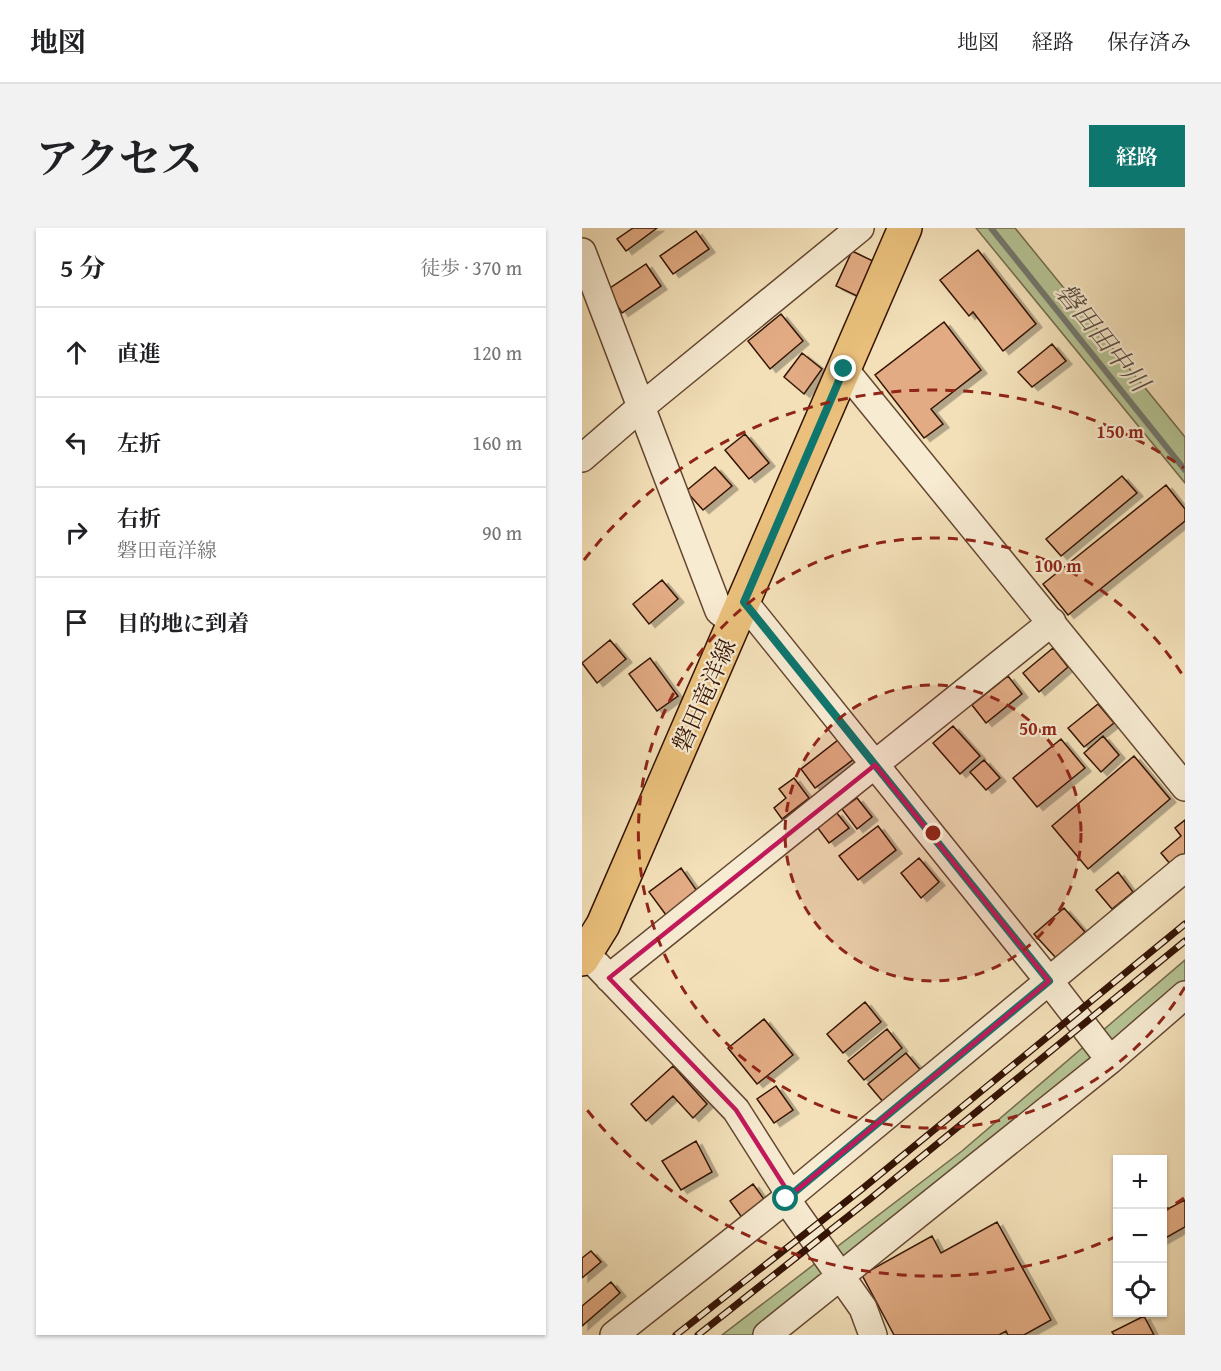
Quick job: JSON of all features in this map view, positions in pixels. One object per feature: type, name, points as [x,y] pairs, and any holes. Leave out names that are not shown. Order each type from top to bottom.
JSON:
[{"type":"main road","name":"磐田竜洋線","points":[[584,954],[603,925],[905,228]]},
{"type":"street","points":[[582,458],[830,238],[860,228]]},
{"type":"street","points":[[582,252],[718,612],[739,613],[875,765],[1110,1060]]},
{"type":"street","points":[[844,369],[1185,787]]},
{"type":"street","points":[[609,978],[1052,622]]},
{"type":"street","points":[[614,1335],[786,1199],[1185,868]]},
{"type":"street","points":[[584,954],[736,1110],[785,1187],[786,1199],[863,1308],[873,1335]]},
{"type":"street","points":[[767,1335],[1110,1060],[1185,995]]},
{"type":"highlighted area","points":[[875,765],[1049,981],[786,1199],[785,1187],[736,1110],[609,978]]},
{"type":"green space","points":[[976,228],[1015,228],[1185,437],[1185,483]]},
{"type":"green space","points":[[1185,960],[1185,994],[765,1335],[722,1335],[962,1151]]},
{"type":"building","points":[[633,228],[657,228],[626,251],[617,239]]},
{"type":"building","points":[[696,231],[709,249],[673,274],[660,256]]},
{"type":"building","points":[[978,250],[1036,324],[1003,351],[973,312],[969,316],[940,280]]},
{"type":"building","points":[[852,251],[873,261],[857,296],[836,286]]},
{"type":"building","points":[[646,264],[661,286],[622,313],[607,290]]},
{"type":"building","points":[[781,314],[803,341],[770,369],[748,341]]},
{"type":"building","points":[[944,322],[981,370],[931,409],[943,424],[924,438],[875,375]]},
{"type":"building","points":[[1052,344],[1066,361],[1032,387],[1018,372]]},
{"type":"building","points":[[802,353],[822,369],[804,394],[784,377]]},
{"type":"building","points":[[745,434],[769,463],[749,479],[725,450]]},
{"type":"building","points":[[715,467],[732,486],[703,510],[686,491]]},
{"type":"building","points":[[1122,476],[1137,493],[1061,556],[1046,539]]},
{"type":"building","points":[[1166,485],[1185,509],[1185,521],[1068,615],[1043,584]]},
{"type":"building","points":[[662,580],[678,599],[649,624],[633,604]]},
{"type":"building","points":[[610,640],[626,659],[597,683],[582,663]]},
{"type":"building","points":[[1053,648],[1068,667],[1039,692],[1023,673]]},
{"type":"building","points":[[650,658],[678,696],[657,711],[629,674]]},
{"type":"building","points":[[1008,676],[1022,694],[986,723],[972,705]]},
{"type":"building","points":[[1098,704],[1114,723],[1084,747],[1068,728]]},
{"type":"building","points":[[953,726],[980,756],[960,774],[933,743]]},
{"type":"building","points":[[1103,736],[1119,755],[1101,772],[1084,753]]},
{"type":"building","points":[[1061,739],[1085,768],[1037,807],[1013,778]]},
{"type":"building","points":[[838,740],[854,759],[815,788],[801,769]]},
{"type":"building","points":[[1134,756],[1170,799],[1088,869],[1052,826]]},
{"type":"building","points":[[984,760],[1000,778],[986,790],[970,772]]},
{"type":"building","points":[[794,778],[809,798],[782,819],[774,808],[786,798],[779,789]]},
{"type":"building","points":[[857,798],[872,817],[857,829],[842,809]]},
{"type":"building","points":[[836,812],[849,828],[829,843],[817,827]]},
{"type":"building","points":[[1185,820],[1185,854],[1171,865],[1161,853],[1181,836],[1175,828]]},
{"type":"building","points":[[878,826],[896,850],[858,880],[839,856]]},
{"type":"building","points":[[919,858],[939,882],[921,898],[901,873]]},
{"type":"building","points":[[681,868],[697,891],[666,915],[649,892]]},
{"type":"building","points":[[1118,872],[1133,892],[1112,909],[1096,890]]},
{"type":"building","points":[[1064,908],[1085,932],[1056,958],[1034,934]]},
{"type":"building","points":[[865,1002],[881,1022],[843,1053],[827,1034]]},
{"type":"building","points":[[764,1019],[793,1055],[757,1084],[728,1048]]},
{"type":"building","points":[[887,1029],[902,1048],[864,1080],[848,1061]]},
{"type":"building","points":[[906,1053],[922,1072],[884,1103],[868,1084]]},
{"type":"building","points":[[673,1066],[707,1104],[693,1118],[673,1096],[646,1121],[631,1104]]},
{"type":"building","points":[[776,1086],[793,1110],[774,1123],[757,1099]]},
{"type":"building","points":[[696,1141],[712,1172],[681,1190],[662,1161]]},
{"type":"building","points":[[753,1184],[766,1202],[743,1219],[730,1201]]},
{"type":"building","points":[[1185,1200],[1185,1227],[1167,1237],[1167,1209]]},
{"type":"building","points":[[997,1222],[1051,1320],[1024,1335],[1008,1335],[1006,1331],[999,1335],[894,1335],[862,1275],[932,1236],[941,1253]]},
{"type":"building","points":[[591,1251],[601,1262],[582,1278],[582,1258]]},
{"type":"building","points":[[611,1282],[620,1293],[582,1326],[582,1306]]},
{"type":"building","points":[[1145,1317],[1154,1335],[1114,1335],[1112,1332]]},
{"type":"waterway","name":"磐田田中川","points":[[991,228],[1185,470]]},
{"type":"railway","points":[[676,1335],[862,1189],[1185,924]]},
{"type":"railway","points":[[698,1335],[870,1199],[1185,941]]},
{"type":"route","points":[[786,1199],[1049,981],[744,602],[844,369]]}]
